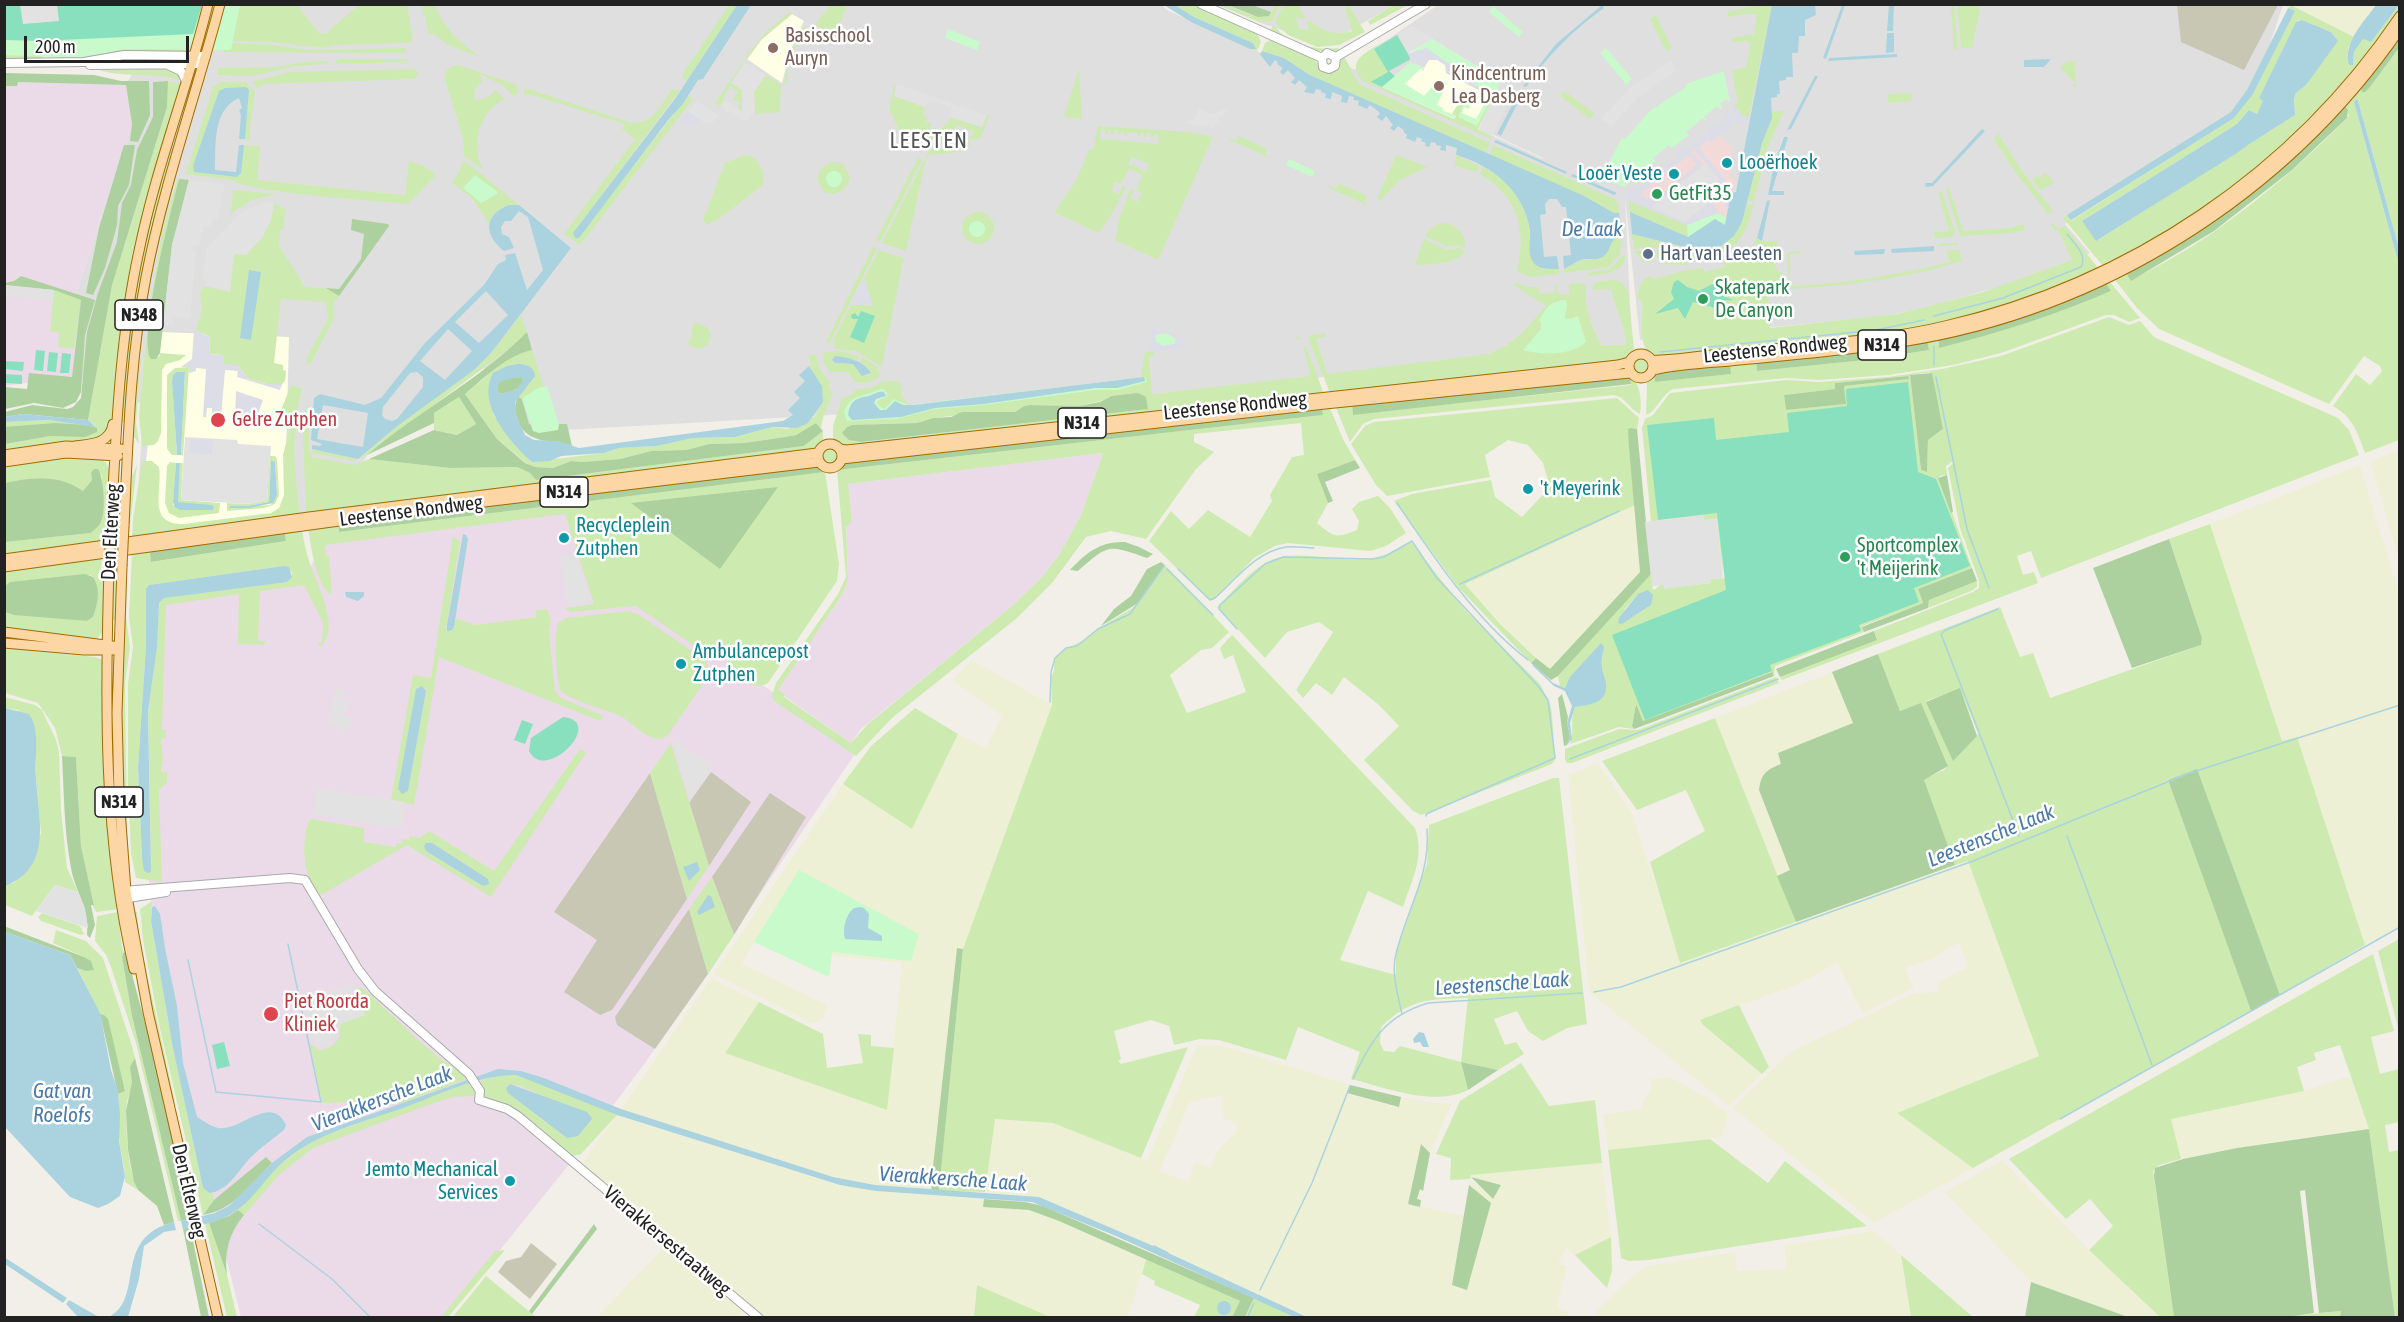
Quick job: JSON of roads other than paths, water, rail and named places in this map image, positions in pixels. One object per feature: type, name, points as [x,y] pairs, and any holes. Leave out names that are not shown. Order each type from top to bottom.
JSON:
[{"type":"main road","name":"Den Elterweg","points":[[123,895],[108,612],[113,483],[121,371],[129,299],[139,249],[208,4]]},
{"type":"main road","name":"Den Elterweg","points":[[218,1317],[123,895],[108,780],[108,670],[122,566],[136,334],[160,211],[220,4]]},
{"type":"main road","name":"Leestense Rondweg","points":[[2112,272],[2196,219],[2266,166],[2336,98],[2368,60],[2400,16]]},
{"type":"main road","name":"Leestense Rondweg","points":[[1652,365],[1933,329],[2024,304],[2101,277],[2163,249],[2201,225],[2276,168],[2337,108],[2400,29]]},
{"type":"main road","name":"N348","points":[[4,455],[45,447],[75,446],[102,441],[111,432],[117,361],[129,299]]},
{"type":"main road","name":"N314","points":[[1629,362],[1635,355],[1641,354],[1647,355],[1652,365],[1648,376],[1641,379],[1630,373]]},
{"type":"main road","name":"Leestense Rondweg","points":[[1335,399],[1629,362]]},
{"type":"main road","points":[[1629,362],[1630,373]]},
{"type":"main road","name":"Leestense Rondweg","points":[[840,449],[1324,400],[1630,373]]},
{"type":"main road","name":"Leestense Rondweg","points":[[842,459],[1324,400]]},
{"type":"main road","name":"N314","points":[[840,449],[833,444],[826,444],[822,446],[818,458],[824,467],[832,468],[842,459]]},
{"type":"main road","name":"N348","points":[[75,446],[128,453]]},
{"type":"main road","points":[[840,449],[842,459]]},
{"type":"main road","points":[[4,462],[66,453],[115,452]]},
{"type":"main road","name":"N314","points":[[90,454],[109,461],[113,483]]},
{"type":"main road","name":"Leestense Rondweg","points":[[6,565],[309,517],[818,458]]},
{"type":"main road","name":"N314","points":[[87,646],[104,637],[108,612]]},
{"type":"main road","points":[[4,632],[87,646],[101,656],[108,670]]},
{"type":"main road","points":[[4,643],[111,648]]},
{"type":"street","points":[[1201,4],[1322,58]]},
{"type":"street","points":[[1336,57],[1426,4]]},
{"type":"street","points":[[1327,53],[1336,57],[1335,66],[1329,69],[1322,64],[1322,58],[1327,53]]},
{"type":"street","points":[[4,64],[91,61],[124,55],[204,60]]},
{"type":"street","points":[[4,64],[166,64],[192,60]]},
{"type":"street","points":[[166,64],[181,71],[186,81]]},
{"type":"street","name":"Vierakkersestraatweg","points":[[123,895],[300,878],[308,884],[348,954],[375,992],[469,1074],[480,1091],[479,1100],[513,1112],[759,1317]]},
{"type":"water","points":[[737,5],[751,5],[703,79],[698,80],[682,105],[668,120],[579,238],[575,238],[573,233],[675,99]]},
{"type":"water","points":[[1164,5],[1175,5],[1194,17],[1253,43],[1256,49],[1250,49],[1191,22]]},
{"type":"water","points":[[1602,5],[1604,8],[1571,34],[1526,87],[1523,86],[1556,44]]},
{"type":"water","name":"De Laak","points":[[1772,5],[1815,5],[1816,15],[1805,20],[1805,36],[1799,36],[1798,53],[1792,53],[1793,77],[1786,77],[1786,80],[1779,81],[1780,94],[1771,98],[1772,118],[1762,143],[1742,222],[1734,236],[1721,246],[1700,251],[1632,234],[1630,212],[1688,237],[1715,219],[1725,225],[1731,193],[1736,192]]},
{"type":"water","points":[[1842,5],[1845,5],[1826,59],[1823,58]]},
{"type":"water","points":[[1889,5],[1894,5],[1893,31],[1887,31]]},
{"type":"water","points":[[2376,5],[2399,5],[2371,42],[2363,39],[2354,52],[2353,65],[2349,65],[2349,48],[2352,40]]},
{"type":"water","points":[[2288,8],[2295,11],[2253,94],[2234,118],[2071,220],[2067,215],[2231,112],[2247,90]]},
{"type":"water","points":[[2302,20],[2331,32],[2338,41],[2306,85],[2296,93],[2295,115],[2096,241],[2082,221],[2237,124],[2249,110],[2257,114],[2263,101],[2259,98],[2296,22]]},
{"type":"water","points":[[1887,33],[1894,33],[1894,52],[1886,53]]},
{"type":"water","name":"De Laak","points":[[1262,51],[1284,58],[1310,75],[1582,195],[1614,213],[1619,213],[1622,235],[1612,242],[1607,253],[1601,258],[1581,260],[1564,269],[1563,256],[1571,255],[1566,207],[1562,207],[1557,199],[1549,199],[1545,204],[1546,214],[1540,215],[1544,257],[1557,256],[1559,269],[1545,269],[1538,266],[1530,255],[1530,230],[1521,203],[1494,173],[1482,165],[1456,155],[1457,148],[1446,145],[1446,151],[1440,150],[1441,146],[1436,143],[1431,142],[1429,147],[1417,137],[1415,142],[1406,138],[1404,130],[1398,126],[1394,131],[1390,128],[1393,125],[1386,116],[1382,121],[1377,117],[1380,113],[1370,105],[1367,109],[1358,105],[1359,101],[1354,100],[1354,97],[1349,96],[1347,103],[1341,102],[1342,96],[1332,92],[1331,99],[1325,98],[1326,94],[1321,90],[1316,89],[1314,94],[1304,92],[1307,87],[1299,80],[1295,85],[1291,82],[1295,78],[1288,70],[1283,75],[1280,72],[1283,68],[1277,64],[1278,62],[1275,60],[1270,67],[1260,54]]},
{"type":"water","points":[[1897,54],[1897,57],[1828,61],[1829,58]]},
{"type":"water","points":[[2051,59],[2044,67],[2024,67],[2024,60]]},
{"type":"water","points":[[1815,76],[1818,76],[1791,129],[1787,130]]},
{"type":"water","points":[[246,87],[249,90],[245,139],[239,139],[241,115],[239,110],[242,108],[239,98],[224,111],[216,139],[215,170],[236,172],[239,145],[244,145],[241,173],[237,177],[194,172],[193,166],[219,91],[225,88]]},
{"type":"water","points":[[1519,92],[1522,94],[1501,136],[1497,134]]},
{"type":"water","points":[[2356,99],[2399,248],[2399,265],[2354,102]]},
{"type":"water","points":[[1982,129],[1985,131],[1933,186],[1926,187],[1925,183],[1932,183]]},
{"type":"water","points":[[1784,137],[1788,137],[1772,191],[1784,191],[1784,195],[1768,195],[1774,165]]},
{"type":"water","points":[[1496,140],[1567,172],[1566,174],[1494,142]]},
{"type":"water","points":[[1573,174],[1617,193],[1614,195],[1571,176]]},
{"type":"water","points":[[1770,200],[1762,241],[1757,238],[1767,201]]},
{"type":"water","points":[[509,205],[519,205],[571,248],[491,353],[474,370],[396,427],[358,459],[312,449],[312,445],[322,444],[311,440],[314,398],[320,394],[365,405],[381,398],[425,343],[484,285],[498,264],[506,260],[505,255],[515,253],[527,290],[543,270],[528,217],[519,211],[511,221],[505,221],[501,227],[502,234],[509,237],[514,248],[504,251],[497,245],[489,226],[494,214]],"holes":[[[486,291],[508,315],[479,343],[455,322]],[[448,329],[472,351],[445,380],[420,361]],[[417,372],[423,377],[423,387],[397,419],[392,421],[385,419],[382,415],[383,407],[410,373]],[[323,405],[368,413],[363,447],[317,439]]]},
{"type":"water","points":[[1934,246],[1934,251],[1892,253],[1891,249]]},
{"type":"water","points":[[1885,249],[1884,254],[1855,255],[1854,251]]},
{"type":"water","points":[[249,270],[261,272],[251,340],[240,338]]},
{"type":"water","points":[[835,356],[855,360],[871,373],[862,376],[853,364],[835,363],[832,360]]},
{"type":"water","points":[[526,365],[531,368],[535,376],[515,402],[516,415],[525,435],[534,440],[558,441],[579,448],[783,421],[793,415],[788,410],[800,398],[794,392],[805,381],[799,375],[809,366],[822,386],[823,402],[808,423],[797,428],[772,427],[735,437],[692,438],[657,446],[619,448],[604,453],[561,456],[550,461],[532,462],[514,444],[492,410],[489,385],[493,373],[507,366]],"holes":[[[522,377],[523,381],[516,390],[500,394],[497,391],[499,382]]]},
{"type":"water","points":[[176,372],[185,372],[181,455],[177,455],[172,382]]},
{"type":"water","points":[[1144,377],[1145,381],[1117,388],[1095,388],[984,404],[935,408],[901,417],[852,420],[848,415],[854,401],[880,392],[884,392],[886,396],[876,399],[874,403],[880,410],[886,410],[895,401],[903,405],[914,405]]},
{"type":"water","points":[[23,414],[88,420],[96,427],[49,420],[5,422],[5,417]]},
{"type":"water","points":[[271,461],[275,462],[277,495],[273,503],[249,508],[230,508],[230,506],[269,502]]},
{"type":"water","points":[[176,463],[180,463],[178,502],[212,505],[213,510],[180,510],[175,507],[173,502]]},
{"type":"water","points":[[463,534],[468,539],[454,627],[447,631],[447,625]]},
{"type":"water","points":[[289,567],[292,577],[287,582],[164,598],[159,603],[157,647],[148,712],[151,872],[148,873],[144,871],[142,857],[138,767],[146,646],[146,589],[149,585]]},
{"type":"water","points":[[1648,590],[1653,595],[1651,605],[1622,624],[1618,623],[1619,618],[1638,594]]},
{"type":"water","points":[[345,592],[364,592],[364,596],[358,601],[346,597]]},
{"type":"water","points":[[1601,643],[1604,647],[1602,664],[1606,691],[1600,700],[1575,707],[1570,723],[1572,739],[1567,745],[1570,736],[1567,723],[1572,706],[1565,691],[1554,686],[1532,665],[1534,664],[1553,683],[1565,688],[1570,677]]},
{"type":"water","points":[[422,686],[426,691],[408,791],[402,794],[398,789],[416,689]]},
{"type":"water","points":[[5,708],[29,714],[35,728],[40,840],[31,867],[20,878],[5,886]]},
{"type":"water","points":[[426,843],[432,843],[488,879],[489,884],[483,886],[426,851],[424,846]]},
{"type":"water","points":[[697,862],[700,870],[689,881],[683,867]]},
{"type":"water","points":[[708,895],[711,896],[715,907],[699,915],[697,912]]},
{"type":"water","points":[[155,906],[160,914],[177,1006],[183,1063],[197,1117],[215,1127],[227,1128],[264,1113],[272,1113],[280,1116],[286,1125],[284,1130],[251,1157],[228,1184],[209,1193],[203,1188],[173,1049],[151,921],[152,907]]},
{"type":"water","points":[[860,907],[869,914],[868,928],[882,936],[882,941],[845,939],[845,922],[854,908]]},
{"type":"water","name":"Gat van Roelofs","points":[[5,932],[70,955],[100,1013],[111,1070],[118,1091],[119,1141],[125,1176],[120,1196],[98,1208],[70,1197],[5,1127]]},
{"type":"water","points":[[1419,1032],[1424,1033],[1429,1047],[1423,1047],[1420,1042],[1414,1043],[1413,1039]]},
{"type":"water","points":[[498,1069],[521,1071],[544,1078],[621,1109],[833,1177],[875,1185],[1039,1197],[1151,1245],[1307,1317],[1294,1317],[1116,1236],[1032,1202],[876,1191],[840,1185],[617,1115],[516,1075],[472,1082],[318,1139],[284,1161],[240,1208],[231,1214],[220,1220],[183,1229],[181,1221],[215,1213],[229,1206],[272,1163],[307,1137]]},
{"type":"water","points":[[510,1084],[587,1112],[592,1118],[578,1136],[567,1138],[508,1093],[506,1088]]},
{"type":"water","points":[[174,1222],[176,1230],[164,1232],[144,1246],[139,1279],[128,1317],[109,1317],[120,1308],[126,1296],[136,1254],[142,1241],[155,1230]]},
{"type":"water","points":[[4,1257],[67,1298],[63,1303],[5,1264]]},
{"type":"water","points":[[69,1300],[99,1317],[78,1317],[66,1304]]},
{"type":"water","points":[[1221,1301],[1227,1301],[1231,1308],[1227,1315],[1221,1315],[1217,1311],[1217,1305]]},
{"type":"waterway","points":[[1934,316],[2003,298],[2081,267],[2083,258],[2067,234]]},
{"type":"waterway","points":[[1660,352],[1876,330],[1924,320]]},
{"type":"waterway","points":[[1934,346],[1934,365]]},
{"type":"waterway","points":[[1936,377],[1967,529],[1989,588]]},
{"type":"waterway","points":[[1397,503],[1473,607],[1490,626],[1528,660]]},
{"type":"waterway","points":[[1460,584],[1619,511]]},
{"type":"waterway","points":[[1237,629],[1219,609],[1220,605],[1265,564],[1283,557],[1373,559],[1384,557],[1412,541],[1436,577],[1538,686],[1548,700],[1555,758],[1426,814],[1426,816]]},
{"type":"waterway","points":[[1178,569],[1210,600],[1265,554],[1286,547],[1314,548]]},
{"type":"waterway","points":[[1050,702],[1051,672],[1055,658],[1066,648],[1077,646],[1098,629],[1130,614],[1164,566]]},
{"type":"waterway","points":[[1167,569],[1213,615]]},
{"type":"waterway","points":[[1998,609],[1941,634],[2019,836]]},
{"type":"waterway","points":[[1570,759],[1778,679]]},
{"type":"waterway","name":"Leestensche Laak","points":[[1594,992],[1621,987],[1973,861],[2187,774],[2400,705]]},
{"type":"waterway","points":[[1402,1014],[1394,968],[1400,938],[1422,877],[1427,829]]},
{"type":"waterway","points":[[2067,836],[2152,1065]]},
{"type":"waterway","points":[[2060,1119],[2400,927]]},
{"type":"waterway","points":[[188,960],[216,1092],[321,1102],[288,944]]},
{"type":"waterway","name":"Leestensche Laak","points":[[1353,1079],[1366,1052],[1381,1031],[1390,1022],[1413,1008],[1428,1003],[1582,993]]},
{"type":"waterway","points":[[1260,1290],[1312,1183],[1350,1086]]},
{"type":"waterway","points":[[259,1224],[332,1279],[371,1318]]},
{"type":"waterway","name":"Vierakkersche Laak","points":[[1154,1246],[1168,1253]]},
{"type":"waterway","points":[[1247,1318],[1254,1303]]},
{"type":"place","name":"Basisschool Auryn","points":[[773,48]]},
{"type":"place","name":"Kindcentrum Lea Dasberg","points":[[1439,86]]},
{"type":"place","name":"Looërhoek","points":[[1727,163]]},
{"type":"place","name":"Looër Veste","points":[[1674,174]]},
{"type":"place","name":"GetFit35","points":[[1657,194]]},
{"type":"place","name":"Hart van Leesten","points":[[1648,254]]},
{"type":"place","name":"Skatepark De Canyon","points":[[1703,299]]},
{"type":"place","name":"Gelre Zutphen","points":[[218,420]]},
{"type":"place","name":"'t Meyerink","points":[[1528,489]]},
{"type":"place","name":"Recycleplein Zutphen","points":[[564,538]]},
{"type":"place","name":"Sportcomplex 't Meijerink","points":[[1845,557]]},
{"type":"place","name":"Ambulancepost Zutphen","points":[[681,664]]},
{"type":"place","name":"Piet Roorda Kliniek","points":[[271,1014]]},
{"type":"place","name":"Jemto Mechanical Services","points":[[510,1181]]},
{"type":"district","name":"LEESTEN","points":[[929,141]]}]
